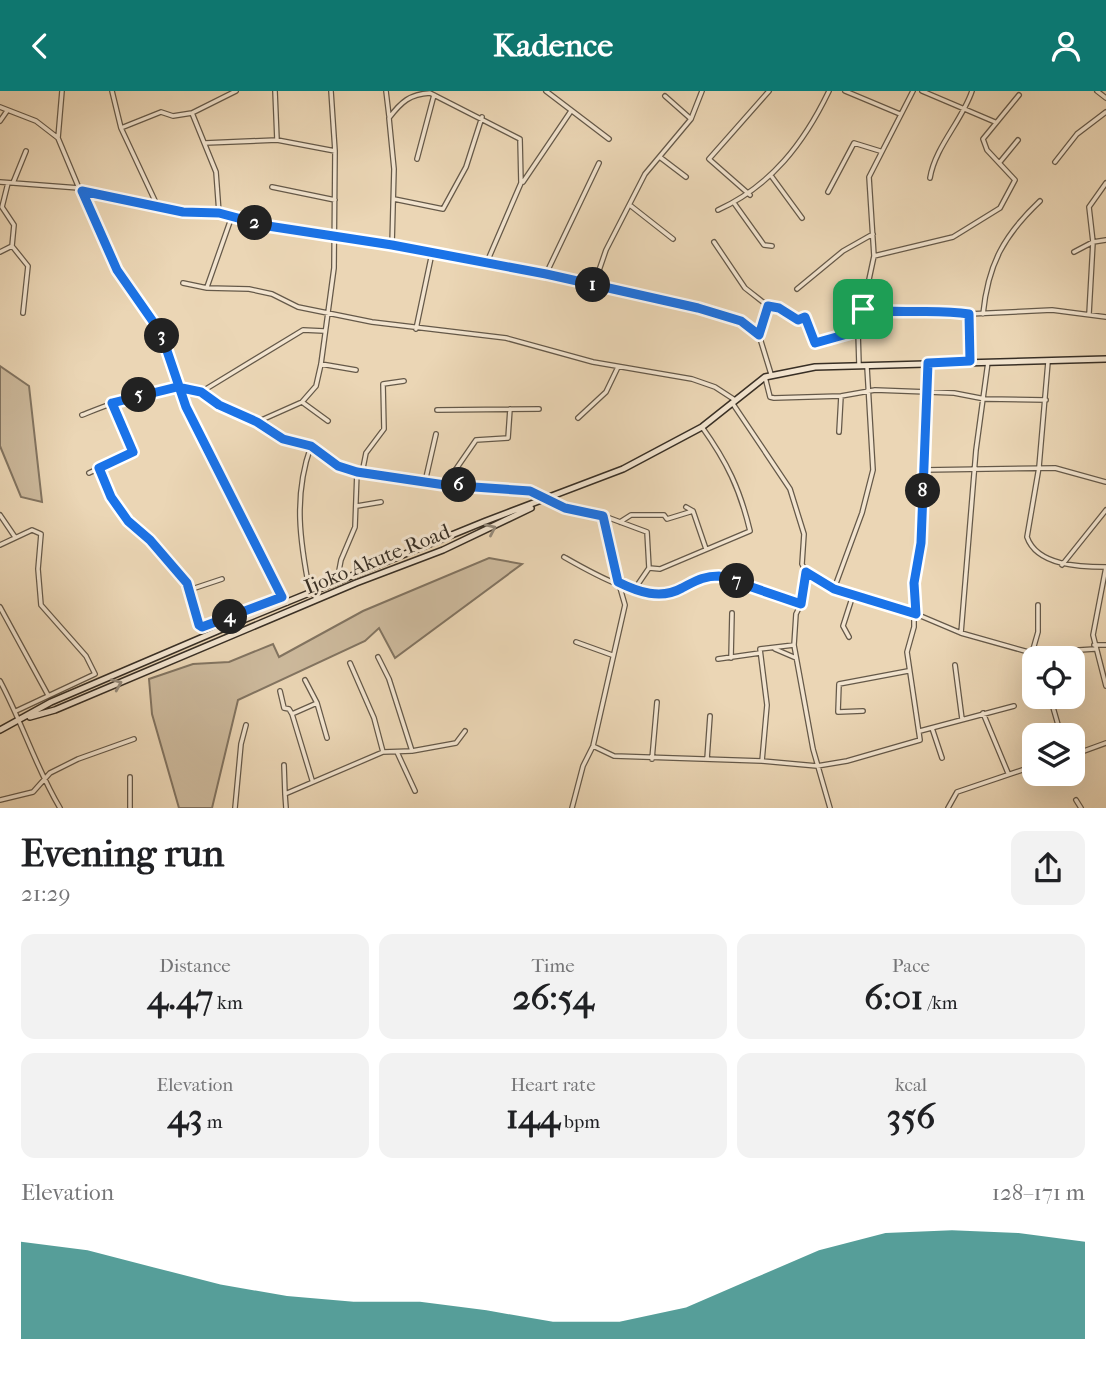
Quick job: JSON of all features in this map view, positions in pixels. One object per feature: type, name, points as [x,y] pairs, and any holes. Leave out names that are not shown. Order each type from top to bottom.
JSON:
[{"type":"main road","name":"Ijoko Akute Road","points":[[0,730],[51,702],[243,620],[623,469],[702,427],[768,376],[815,367],[1106,359]]},
{"type":"main road","name":"Ijoko Akute Road","points":[[20,720],[55,711],[456,544],[547,499]]},
{"type":"street","points":[[62,91],[58,138],[80,189],[117,270],[161,333],[177,387],[282,597],[288,603]]},
{"type":"street","points":[[112,91],[121,128],[157,205]]},
{"type":"street","points":[[121,128],[161,112],[173,117],[192,113],[236,91]]},
{"type":"street","points":[[275,91],[277,140]]},
{"type":"street","points":[[257,422],[303,402],[316,387],[334,268],[335,151],[331,91]]},
{"type":"street","points":[[386,91],[394,199],[392,245]]},
{"type":"street","points":[[546,91],[609,139]]},
{"type":"street","points":[[594,285],[606,250],[631,206],[645,174],[691,119],[702,91]]},
{"type":"street","points":[[750,195],[709,159],[769,91]]},
{"type":"street","points":[[718,210],[750,195],[772,177],[807,134],[829,91]]},
{"type":"street","points":[[845,91],[900,114]]},
{"type":"street","points":[[834,589],[862,513],[871,478],[867,392],[858,331],[874,256],[868,188],[880,151],[912,91]]},
{"type":"street","points":[[922,91],[995,122]]},
{"type":"street","points":[[930,179],[932,167],[966,110],[972,91]]},
{"type":"street","points":[[1100,92],[1106,98]]},
{"type":"street","points":[[390,118],[401,102],[416,93],[432,93],[482,117],[520,139],[521,183]]},
{"type":"street","points":[[416,159],[432,93]]},
{"type":"street","points":[[874,256],[948,240],[996,212],[1006,201],[1015,184],[1015,177],[983,143],[995,122],[1019,95]]},
{"type":"street","points":[[665,96],[691,119]]},
{"type":"street","points":[[0,107],[36,121],[58,138]]},
{"type":"street","points":[[0,121],[8,111]]},
{"type":"street","points":[[487,262],[521,183],[571,111]]},
{"type":"street","points":[[1055,162],[1077,134],[1106,112]]},
{"type":"street","points":[[192,113],[216,171],[219,213]]},
{"type":"street","points":[[394,199],[443,209],[466,167],[482,117]]},
{"type":"street","points":[[205,143],[277,140],[335,151]]},
{"type":"street","points":[[1000,162],[1018,141]]},
{"type":"street","points":[[828,192],[854,143],[880,151]]},
{"type":"street","points":[[23,313],[28,266],[12,246],[14,225],[2,207],[10,183],[26,151]]},
{"type":"street","points":[[661,157],[686,177]]},
{"type":"street","points":[[546,274],[599,163]]},
{"type":"street","points":[[772,177],[802,218]]},
{"type":"street","points":[[0,182],[80,189],[183,212],[219,213],[268,226],[487,262],[698,308],[741,321],[759,335]]},
{"type":"street","points":[[1089,314],[1093,242],[1089,207],[1106,183]]},
{"type":"street","points":[[272,187],[335,200]]},
{"type":"street","points":[[983,314],[987,283],[1003,243],[1010,230],[1040,201]]},
{"type":"street","points":[[734,203],[764,245],[772,246]]},
{"type":"street","points":[[631,206],[673,239]]},
{"type":"street","points":[[207,288],[232,216]]},
{"type":"street","points":[[797,289],[843,251],[873,234]]},
{"type":"street","points":[[1074,252],[1093,242],[1106,240]]},
{"type":"street","points":[[713,242],[745,288],[768,306],[779,308],[798,320],[805,317],[815,343],[858,331]]},
{"type":"street","points":[[0,252],[12,246]]},
{"type":"street","points":[[416,329],[432,253]]},
{"type":"street","points":[[183,283],[207,288],[249,289],[272,295],[298,307],[416,329],[506,338],[618,367],[692,379],[715,387],[734,402],[797,503],[804,534],[802,564],[806,572],[834,589],[916,614],[961,633],[1022,650]]},
{"type":"street","points":[[768,306],[759,335],[770,397],[841,396],[875,390],[927,391],[985,399],[1045,400]]},
{"type":"street","points":[[863,309],[883,312],[942,310],[969,314],[1052,310],[1106,317]]},
{"type":"street","points":[[969,314],[970,361]]},
{"type":"street","points":[[201,392],[303,330],[324,331]]},
{"type":"street","points":[[1048,360],[1039,467],[1027,537],[1029,544],[1062,565],[1106,566],[1093,623],[1095,647],[1106,685]]},
{"type":"street","points":[[961,633],[988,362]]},
{"type":"street","points":[[593,746],[614,756],[762,761],[817,766],[847,761],[920,740],[907,652],[916,614],[914,583],[921,543],[928,363]]},
{"type":"street","points":[[321,364],[356,370]]},
{"type":"street","points":[[578,418],[606,392],[618,367]]},
{"type":"street","points":[[337,581],[341,560],[355,527],[359,472],[366,453],[384,429],[383,384],[404,381]]},
{"type":"street","points":[[82,415],[112,403],[177,387],[201,392],[219,405],[257,422],[283,439],[311,446],[338,466],[359,472],[445,485],[530,491],[565,508],[603,516],[647,532],[649,568],[634,590]]},
{"type":"street","points":[[839,432],[841,396]]},
{"type":"street","points":[[303,402],[328,421]]},
{"type":"street","points":[[89,473],[133,452],[112,403]]},
{"type":"street","points":[[445,485],[476,440],[508,438],[510,409]]},
{"type":"street","points":[[437,410],[539,409]]},
{"type":"street","points":[[649,568],[660,569],[750,531],[741,494],[731,471],[702,427]]},
{"type":"street","points":[[425,482],[436,434]]},
{"type":"street","points":[[310,593],[300,543],[299,498],[301,474],[311,446]]},
{"type":"street","points":[[923,470],[1039,467],[1076,471],[1106,482]]},
{"type":"street","points":[[99,468],[111,497],[128,521],[171,563],[189,590],[199,625],[202,627],[282,597]]},
{"type":"street","points":[[357,506],[381,502]]},
{"type":"street","points":[[686,507],[693,511],[706,549]]},
{"type":"street","points":[[1062,565],[1106,510]]},
{"type":"street","points":[[620,522],[631,515],[664,515],[667,519],[693,511]]},
{"type":"street","points":[[0,515],[15,537]]},
{"type":"street","points":[[572,808],[583,766],[593,746],[625,604],[603,516]]},
{"type":"street","points":[[0,545],[32,530],[40,534],[38,569],[41,605],[86,656],[95,674],[16,711]]},
{"type":"street","points":[[564,557],[634,590],[649,594],[674,592],[705,576],[719,576],[801,604]]},
{"type":"street","points":[[806,572],[801,604],[796,614],[794,645],[817,766],[830,808]]},
{"type":"street","points":[[189,590],[222,579]]},
{"type":"street","points":[[849,637],[843,626],[853,595]]},
{"type":"street","points":[[1034,646],[1038,632],[1038,605]]},
{"type":"street","points":[[0,607],[48,695]]},
{"type":"street","points":[[731,658],[732,613]]},
{"type":"street","points":[[576,642],[612,655]]},
{"type":"street","points":[[762,761],[767,705],[761,647],[794,645]]},
{"type":"street","points":[[1085,649],[1106,645]]},
{"type":"street","points":[[774,648],[796,658]]},
{"type":"street","points":[[718,659],[760,653]]},
{"type":"street","points":[[378,657],[389,679],[412,751]]},
{"type":"street","points":[[350,663],[374,717],[383,752]]},
{"type":"street","points":[[955,665],[962,719]]},
{"type":"street","points":[[863,711],[838,712],[839,684],[908,671]]},
{"type":"street","points":[[305,680],[317,703],[327,738]]},
{"type":"street","points":[[0,681],[16,711],[45,782],[60,808]]},
{"type":"street","points":[[280,691],[284,708],[289,709],[292,714],[312,780]]},
{"type":"street","points":[[652,758],[657,702]]},
{"type":"street","points":[[292,714],[317,703]]},
{"type":"street","points":[[920,731],[1014,706]]},
{"type":"street","points":[[984,713],[1008,773]]},
{"type":"street","points":[[707,759],[710,716]]},
{"type":"street","points":[[235,808],[241,744],[246,725]]},
{"type":"street","points":[[932,728],[942,758]]},
{"type":"street","points":[[285,794],[312,780],[383,752],[412,751],[456,743],[465,731]]},
{"type":"street","points":[[0,800],[33,792],[45,782],[50,773],[78,759],[134,739]]},
{"type":"street","points":[[1085,751],[1106,743]]},
{"type":"street","points":[[397,752],[415,791]]},
{"type":"street","points":[[284,765],[286,808]]},
{"type":"street","points":[[948,808],[957,792],[1022,769]]},
{"type":"street","points":[[130,777],[130,808]]},
{"type":"street","points":[[1076,800],[1081,808]]},
{"type":"shaded area","points":[[0,366],[29,386],[42,502],[21,497],[0,446]]},
{"type":"shaded area","points":[[489,558],[522,564],[395,658],[379,628],[365,641],[238,700],[212,808],[179,808],[152,714],[149,679],[193,664],[229,662],[273,644],[279,657],[363,611]]},
{"type":"route","points":[[863,309],[858,331],[815,343],[805,317],[798,320],[791,318],[788,312],[768,306],[759,335],[741,321],[698,308],[546,274],[392,245],[268,226],[219,213],[183,212],[113,195],[82,191],[99,236],[117,270],[161,333],[177,387],[186,407],[282,597],[202,627],[199,625],[187,583],[150,540],[135,530],[128,521],[111,497],[99,468],[133,452],[112,403],[177,387],[201,392],[219,405],[257,422],[283,439],[311,446],[338,466],[357,472],[445,485],[530,491],[565,508],[603,516],[606,539],[618,582],[649,594],[674,592],[693,580],[705,576],[719,576],[801,604],[806,572],[820,583],[834,589],[916,614],[914,583],[921,543],[928,363],[970,361],[969,314],[942,310],[883,312],[863,309]]}]
